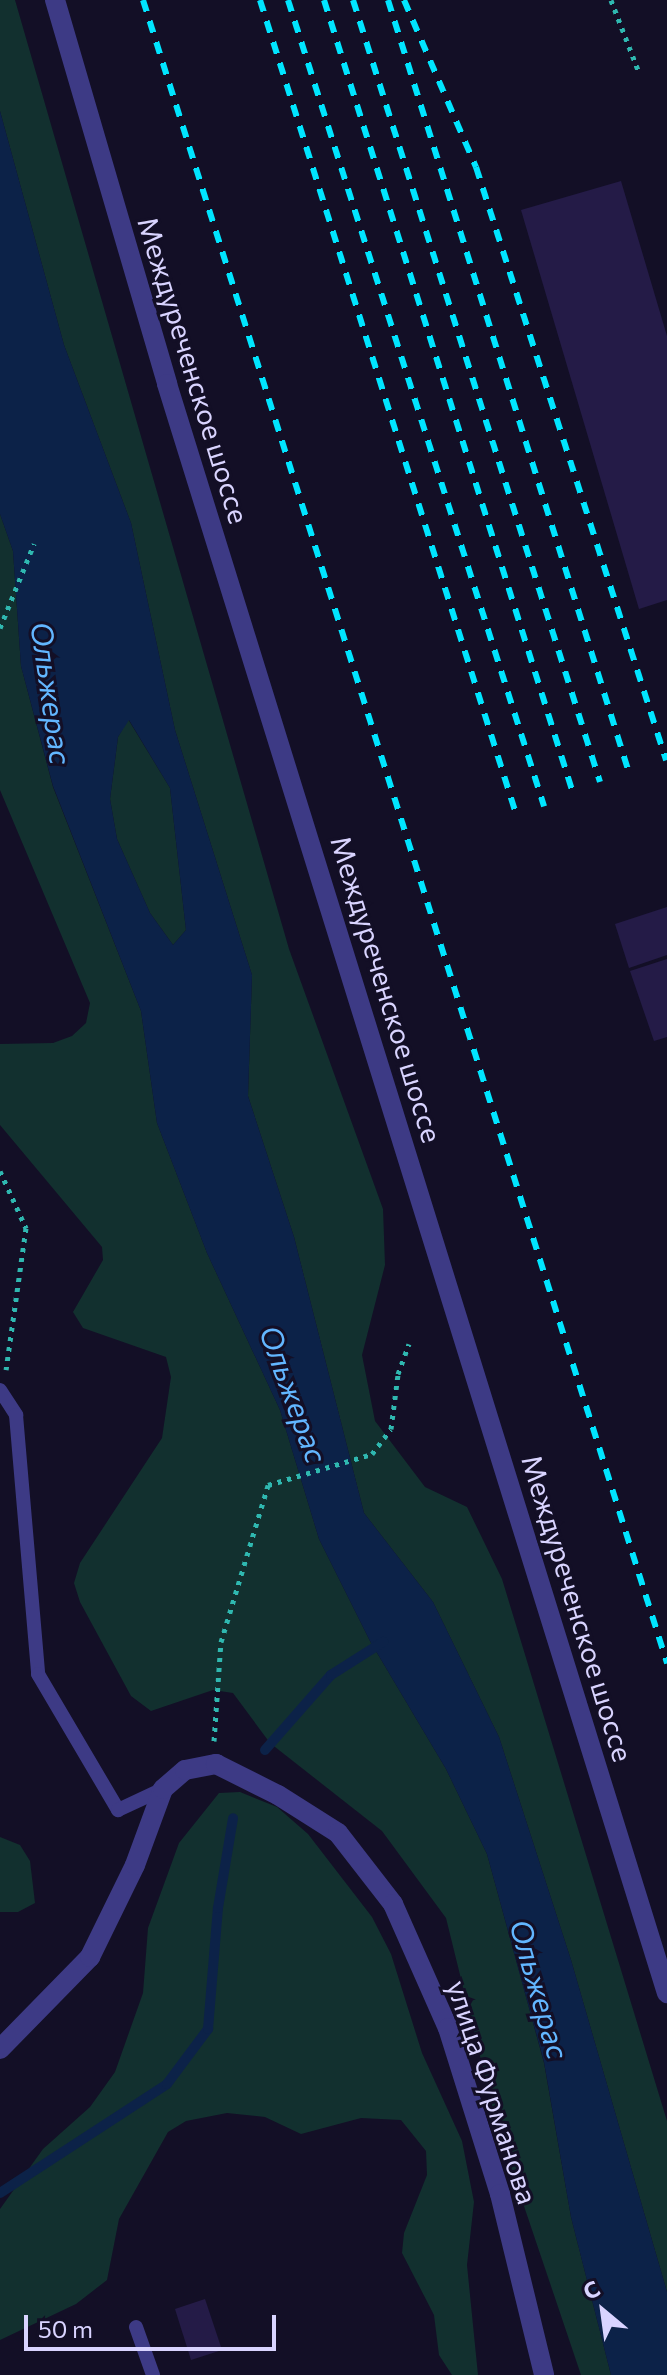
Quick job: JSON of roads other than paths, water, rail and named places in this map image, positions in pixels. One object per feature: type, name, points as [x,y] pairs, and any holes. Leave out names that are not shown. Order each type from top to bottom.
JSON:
[{"type":"street","name":"Междуреченское шоссе","points":[[55,0],[167,384],[667,1993]]},
{"type":"street","name":"улица Фурманова","points":[[163,1789],[185,1770],[216,1764],[338,1833],[393,1904],[448,2028],[500,2194],[544,2375]]},
{"type":"street","points":[[0,2049],[90,1957],[135,1865],[163,1789]]},
{"type":"lane","points":[[2,1392],[16,1415],[38,1674],[118,1810],[163,1789]]},
{"type":"lane","points":[[136,2327],[153,2375]]},
{"type":"water","name":"Ольжерас","points":[[0,111],[64,345],[131,523],[175,730],[252,975],[248,1096],[294,1237],[364,1513],[433,1602],[499,1737],[571,1960],[667,2292],[667,2375],[611,2375],[571,2217],[544,2062],[487,1854],[446,1769],[370,1641],[319,1539],[280,1410],[207,1253],[157,1123],[141,1011],[53,786],[21,666],[13,551],[0,514]],"holes":[[[129,720],[170,788],[186,930],[173,945],[150,913],[117,839],[110,799],[118,737]]]},
{"type":"waterway","points":[[265,1750],[331,1675],[383,1642]]},
{"type":"waterway","points":[[0,2193],[167,2084],[208,2029],[218,1908],[233,1818]]},
{"type":"railway","points":[[143,0],[667,1663]]},
{"type":"railway","points":[[260,0],[516,814]]},
{"type":"railway","points":[[288,0],[544,806]]},
{"type":"railway","points":[[324,0],[573,793]]},
{"type":"railway","points":[[353,0],[600,782]]},
{"type":"railway","points":[[388,0],[630,776]]},
{"type":"railway","points":[[404,0],[476,167],[666,760]]}]
